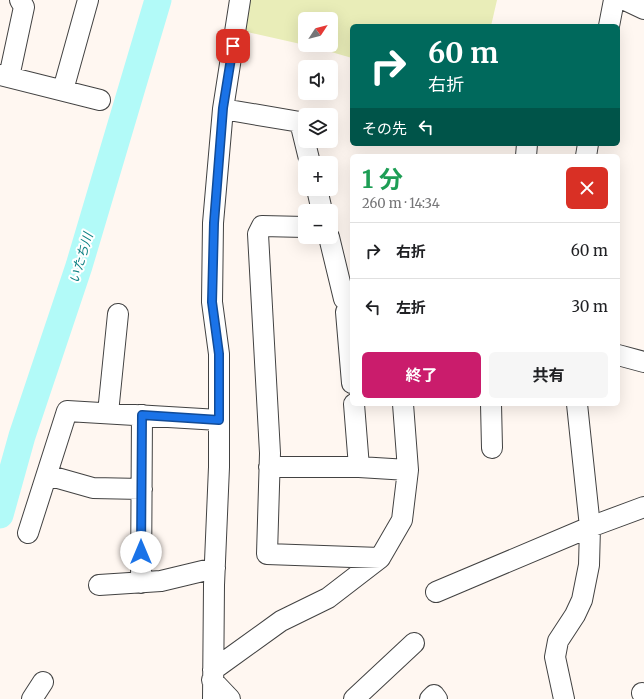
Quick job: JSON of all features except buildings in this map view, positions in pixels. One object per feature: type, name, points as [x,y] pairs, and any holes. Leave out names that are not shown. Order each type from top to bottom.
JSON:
[{"type":"street","points":[[20,0],[24,7],[4,76],[100,100]]},
{"type":"street","points":[[63,90],[88,0]]},
{"type":"street","points":[[230,699],[213,683],[219,420],[219,354],[212,294],[214,223],[223,108],[240,0]]},
{"type":"street","points":[[609,24],[614,0]]},
{"type":"street","points":[[625,0],[644,9]]},
{"type":"street","points":[[223,108],[300,122],[308,156]]},
{"type":"street","points":[[298,227],[262,226],[258,234],[269,467],[267,554],[380,558]]},
{"type":"street","points":[[331,244],[344,299],[350,305]]},
{"type":"street","points":[[350,309],[346,312],[350,359]]},
{"type":"street","points":[[108,413],[118,314]]},
{"type":"street","points":[[620,356],[644,362]]},
{"type":"street","points":[[354,406],[359,466]]},
{"type":"street","points":[[213,683],[281,621],[328,598],[380,558],[402,520],[408,470],[403,406]]},
{"type":"street","points":[[491,406],[492,448]]},
{"type":"street","points":[[564,699],[555,657],[558,641],[575,615],[582,600],[589,565],[590,527],[577,406]]},
{"type":"street","points":[[28,533],[67,411],[219,420]]},
{"type":"street","points":[[141,583],[142,415]]},
{"type":"street","points":[[269,467],[359,466],[408,470]]},
{"type":"street","points":[[47,475],[93,488],[142,489]]},
{"type":"street","points":[[436,592],[590,527],[644,508]]},
{"type":"street","points":[[99,585],[161,581],[215,568]]},
{"type":"street","points":[[354,699],[414,643]]},
{"type":"street","points":[[32,699],[43,682]]},
{"type":"street","points":[[430,699],[434,694],[437,699]]},
{"type":"green space","points":[[247,0],[497,0],[491,24],[350,24],[350,57],[331,52],[338,52],[338,12],[298,12],[298,43],[243,31]]},
{"type":"waterway","name":"いたち川","points":[[0,515],[22,436],[79,266],[158,0]]},
{"type":"route","points":[[141,552],[142,415],[219,420],[219,354],[212,302],[214,223],[223,108],[233,46]]}]
